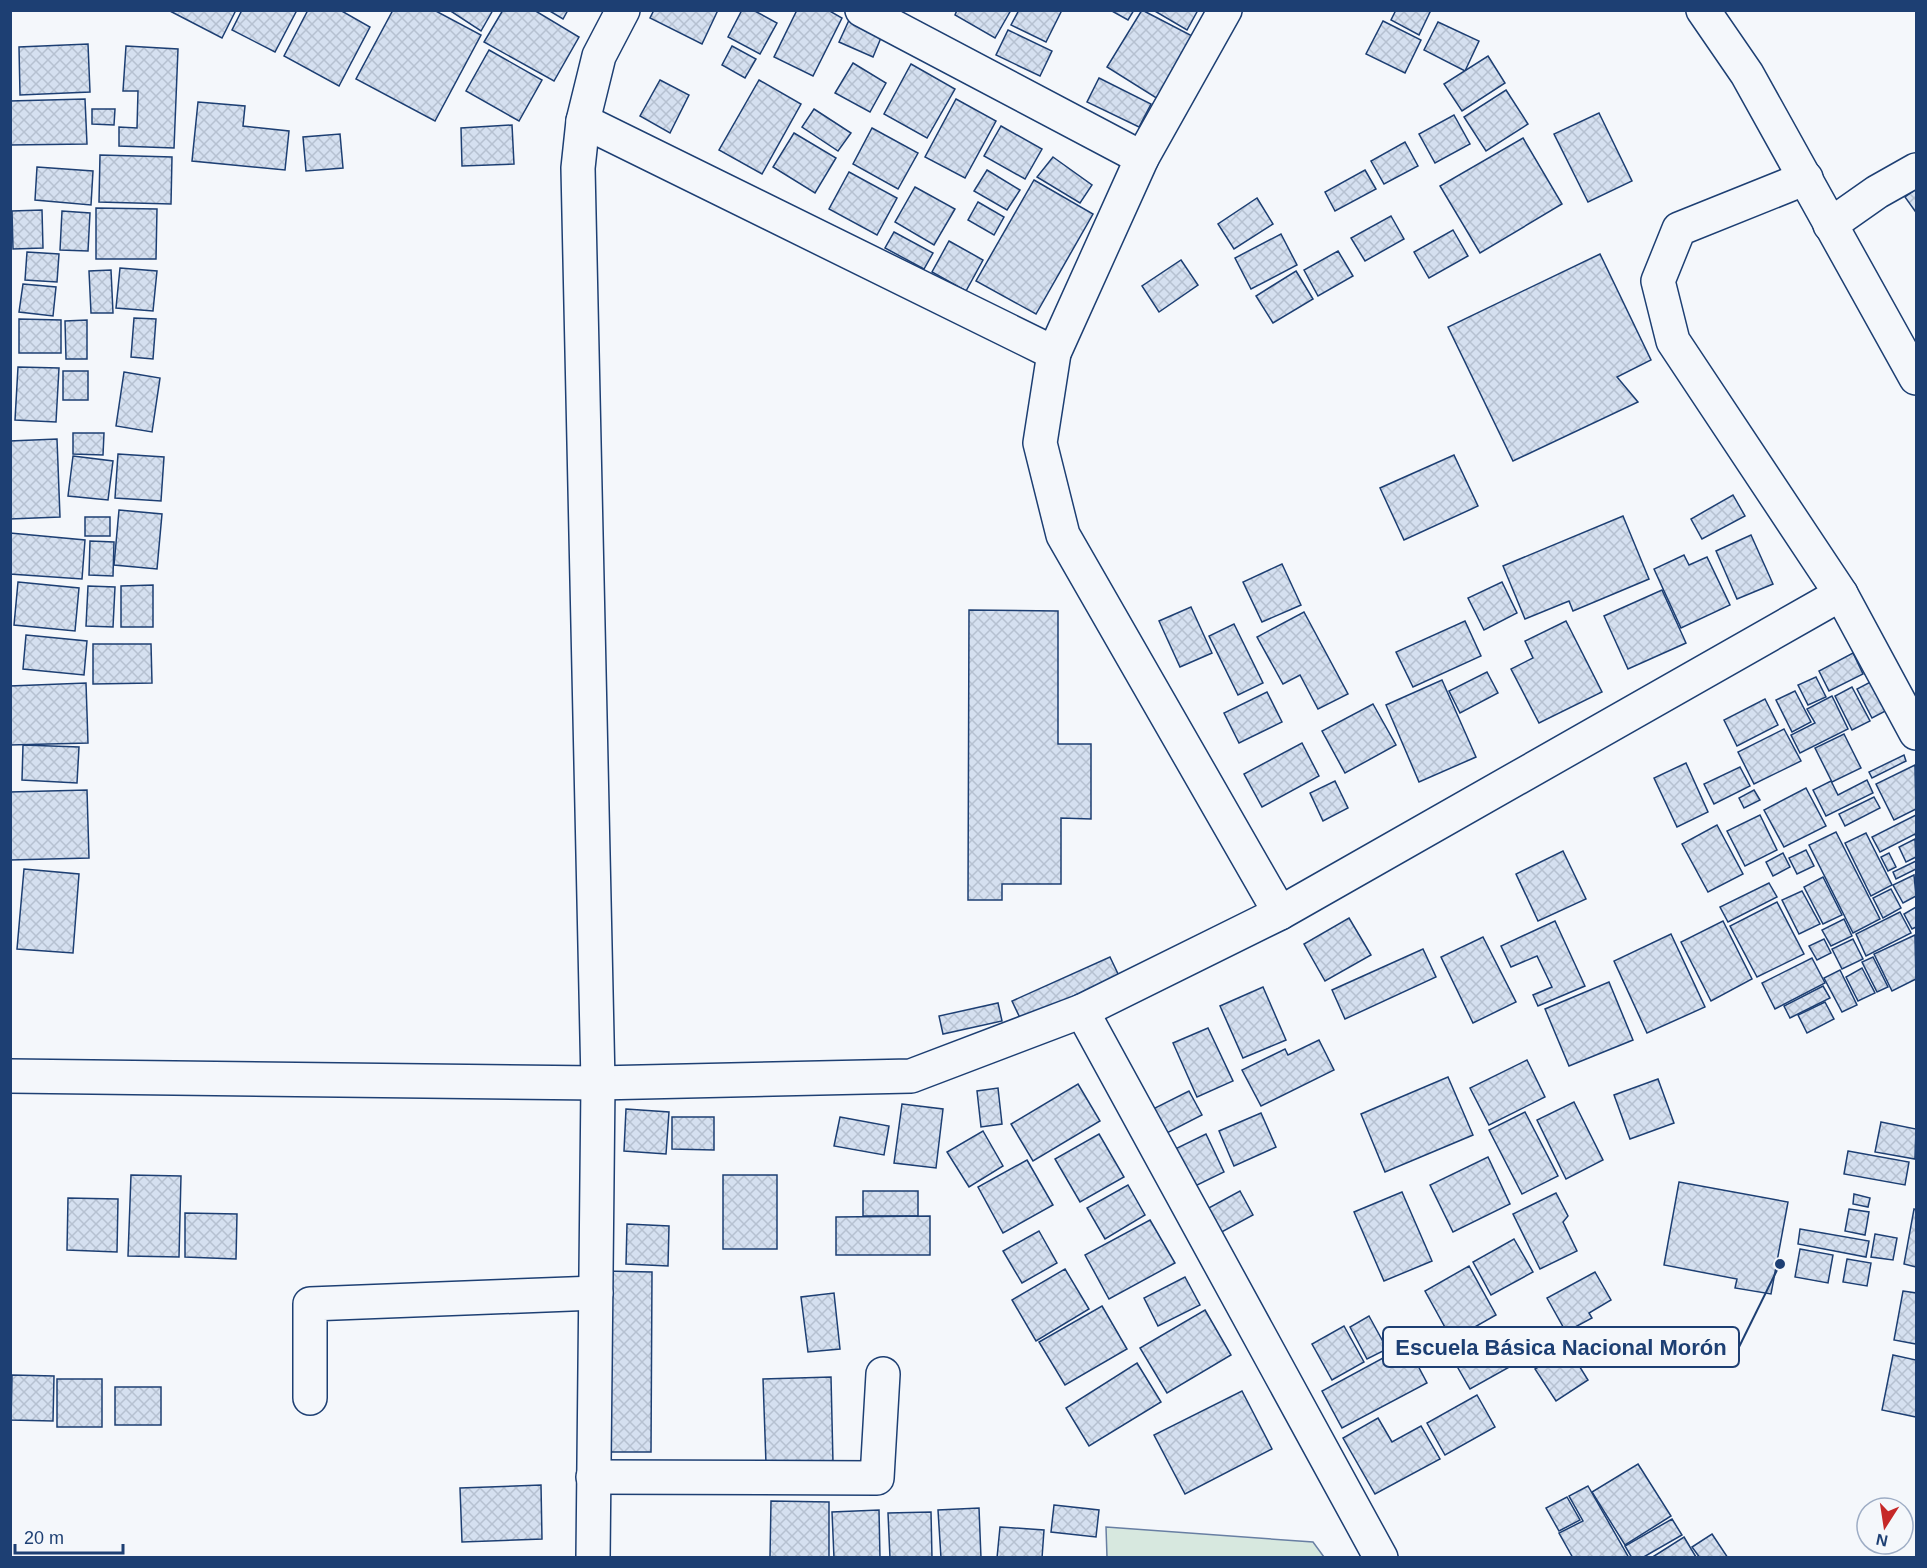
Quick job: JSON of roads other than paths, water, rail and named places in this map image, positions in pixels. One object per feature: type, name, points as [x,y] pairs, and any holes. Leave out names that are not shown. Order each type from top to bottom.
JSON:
[{"type":"street","points":[[592,1557],[598,1083],[578,168],[583,121],[598,56],[623,10]]},
{"type":"street","points":[[862,10],[1142,158]]},
{"type":"street","points":[[1225,10],[1142,158],[1054,353],[1040,443],[1063,535],[1280,913]]},
{"type":"street","points":[[1703,10],[1747,74],[1917,378]]},
{"type":"street","points":[[583,121],[1054,353]]},
{"type":"street","points":[[1830,225],[1877,192],[1917,170]]},
{"type":"street","points":[[1806,178],[1679,229],[1658,281],[1673,341],[1841,594],[1917,733]]},
{"type":"street","points":[[10,1076],[598,1083],[911,1076],[1082,1011],[1280,913],[1841,594]]},
{"type":"street","points":[[1082,1011],[1381,1557]]},
{"type":"street","points":[[310,1398],[310,1304],[596,1293]]},
{"type":"street","points":[[593,1478],[878,1478],[883,1374]]},
{"type":"place","name":"Escuela Básica Nacional Morón","points":[[1780,1264]]}]
